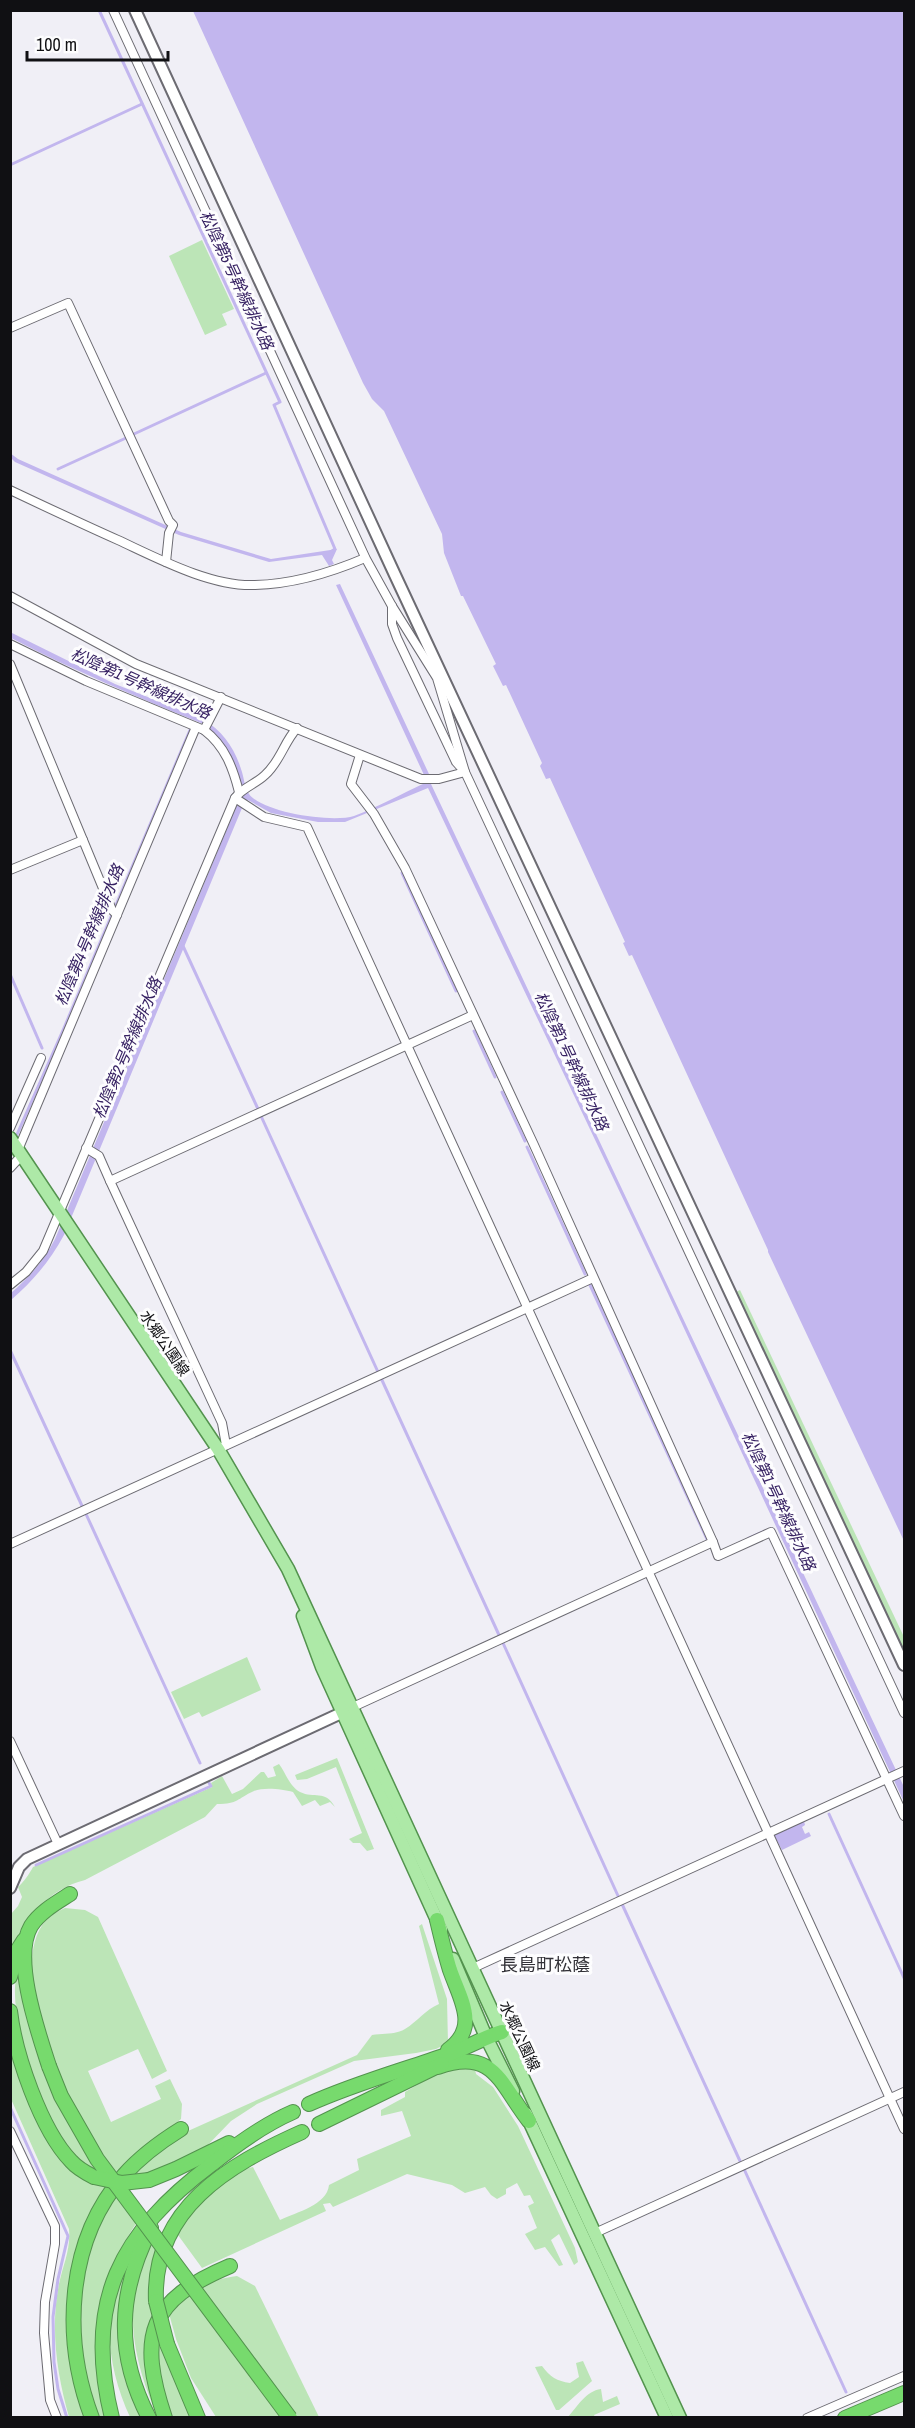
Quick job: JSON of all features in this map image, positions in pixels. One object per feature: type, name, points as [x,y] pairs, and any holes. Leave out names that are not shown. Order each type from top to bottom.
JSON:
[{"type":"highway","points":[[10,1977],[17,1951],[30,1927],[48,1907],[70,1894]]},
{"type":"highway","points":[[424,2067],[457,2043],[465,2026],[464,2006],[437,1920]]},
{"type":"highway","points":[[30,1927],[26,1949],[27,1989],[33,2018],[49,2066],[70,2112],[97,2159],[290,2418]]},
{"type":"highway","points":[[10,2011],[22,2063],[47,2124],[71,2162],[94,2177],[122,2183],[149,2180],[293,2112]]},
{"type":"highway","points":[[319,2124],[424,2067],[502,2032]]},
{"type":"highway","points":[[309,2104],[330,2095],[424,2067],[457,2061],[475,2061],[485,2065],[499,2077],[530,2121]]},
{"type":"highway","points":[[112,2418],[105,2372],[103,2329],[105,2308],[117,2269],[138,2234],[170,2199],[234,2146],[274,2120]]},
{"type":"highway","points":[[92,2418],[81,2386],[74,2347],[74,2302],[82,2258],[98,2215],[123,2176],[140,2159],[181,2129]]},
{"type":"highway","points":[[198,2418],[167,2344],[156,2301],[155,2287],[160,2256],[172,2228],[192,2201],[206,2188],[230,2171],[302,2132]]},
{"type":"highway","points":[[149,2418],[128,2362],[125,2301],[129,2281],[143,2244],[170,2199]]},
{"type":"highway","points":[[165,2418],[151,2367],[150,2350],[156,2324],[164,2309],[183,2290],[230,2266]]},
{"type":"highway","points":[[105,2372],[122,2418]]},
{"type":"highway","points":[[845,2418],[904,2393]]},
{"type":"highway","points":[[189,2396],[203,2418]]},
{"type":"highway","points":[[864,2418],[904,2399]]},
{"type":"main road","name":"水郷公園線","points":[[17,1148],[222,1447],[288,1569],[488,2039],[530,2121],[667,2418]]},
{"type":"main road","name":"水郷公園線","points":[[348,1710],[473,1968],[680,2418]]},
{"type":"street","points":[[113,10],[365,558],[392,606],[440,677],[465,772],[904,1713]]},
{"type":"street","points":[[135,10],[440,677],[904,1665]]},
{"type":"street","points":[[10,328],[68,303],[173,525],[166,562]]},
{"type":"street","points":[[10,489],[166,562],[216,579],[254,585],[330,573],[365,558]]},
{"type":"street","points":[[10,596],[136,664],[422,780],[465,772]]},
{"type":"street","points":[[392,606],[392,624],[397,638],[456,762],[465,772]]},
{"type":"street","points":[[10,644],[86,681],[204,726],[229,760],[238,795],[246,805],[264,817],[307,827],[904,2129]]},
{"type":"street","points":[[10,664],[115,913]]},
{"type":"street","points":[[10,1168],[115,913],[204,726],[221,697]]},
{"type":"street","points":[[10,1285],[26,1272],[43,1251],[64,1217],[88,1149],[238,795],[264,776],[277,762],[291,734],[297,728]]},
{"type":"street","points":[[360,754],[351,784],[374,814],[405,867],[718,1556],[771,1532],[904,1816]]},
{"type":"street","points":[[10,870],[83,840]]},
{"type":"street","points":[[110,1180],[473,1015]]},
{"type":"street","points":[[10,1128],[41,1058]]},
{"type":"street","points":[[88,1149],[99,1156],[222,1423],[222,1447]]},
{"type":"street","points":[[10,1544],[593,1278]]},
{"type":"street","points":[[10,1888],[19,1867],[27,1859],[713,1542]]},
{"type":"street","points":[[10,1741],[58,1844]]},
{"type":"street","points":[[473,1968],[903,1772]]},
{"type":"street","points":[[595,2233],[904,2092]]},
{"type":"street","points":[[10,2131],[55,2226],[56,2244],[45,2302],[44,2333],[50,2400],[57,2418]]},
{"type":"street","points":[[807,2418],[904,2376]]},
{"type":"green space","points":[[202,240],[234,309],[222,314],[227,325],[205,335],[169,256]]},
{"type":"green space","points":[[740,1290],[904,1637],[904,1652],[736,1292]]},
{"type":"green space","points":[[247,1657],[261,1690],[202,1717],[199,1712],[184,1719],[171,1692]]},
{"type":"green space","points":[[337,1758],[374,1849],[367,1851],[360,1843],[353,1843],[349,1839],[362,1833],[336,1767],[307,1779],[297,1780],[295,1775]]},
{"type":"green space","points":[[279,1764],[296,1789],[305,1794],[323,1796],[331,1801],[335,1807],[330,1802],[320,1806],[315,1800],[302,1806],[293,1792],[273,1789],[258,1790],[234,1802],[217,1804],[205,1817],[85,1880],[60,1890],[39,1907],[31,1917],[11,1953],[11,1914],[22,1897],[18,1887],[33,1867],[212,1787],[211,1783],[222,1776],[232,1794],[243,1789],[261,1772],[264,1772],[268,1778],[276,1776],[273,1767]]},
{"type":"green space","points":[[65,1908],[85,1910],[98,1917],[167,2071],[152,2079],[138,2049],[88,2071],[111,2122],[161,2099],[155,2086],[170,2079],[182,2104],[181,2119],[116,2175],[92,2141],[63,2087],[37,2012],[32,1961],[36,1938],[46,1920]]},
{"type":"green space","points":[[422,1924],[447,1999],[448,2043],[436,2049],[416,2053],[354,2061],[257,2104],[231,2121],[205,2148],[156,2172],[130,2177],[148,2159],[188,2131],[357,2055],[372,2035],[401,2031],[439,2004],[419,1926]]},
{"type":"green space","points":[[20,1965],[31,2030],[40,2061],[64,2112],[100,2173],[84,2164],[71,2151],[49,2114],[38,2088],[20,2033],[16,2006],[15,1983]]},
{"type":"green space","points":[[10,2040],[24,2085],[89,2181],[108,2187],[79,2246],[69,2285],[69,2323],[86,2417],[69,2417],[56,2351],[56,2301],[68,2250],[69,2229],[11,2099]]},
{"type":"green space","points":[[463,2065],[475,2069],[476,2074],[493,2087],[518,2126],[575,2248],[578,2262],[574,2265],[559,2234],[551,2240],[563,2265],[559,2266],[545,2247],[535,2250],[525,2234],[537,2228],[528,2206],[534,2203],[530,2195],[524,2196],[517,2183],[506,2189],[506,2194],[497,2199],[485,2187],[465,2193],[452,2185],[407,2174],[333,2207],[330,2203],[323,2204],[326,2211],[202,2268],[175,2231],[187,2212],[233,2172],[253,2167],[280,2220],[317,2203],[327,2192],[329,2185],[359,2170],[357,2159],[411,2136],[402,2111],[381,2116],[381,2110],[405,2097],[405,2092],[448,2067]]},
{"type":"green space","points":[[116,2194],[137,2222],[111,2269],[99,2316],[97,2364],[106,2417],[98,2418],[83,2373],[79,2309],[88,2254],[100,2221]]},
{"type":"green space","points":[[150,2234],[158,2244],[153,2268],[158,2410],[154,2408],[138,2362],[133,2329],[133,2296]]},
{"type":"green space","points":[[128,2259],[120,2299],[121,2358],[143,2417],[130,2417],[111,2356],[110,2317],[117,2287]]},
{"type":"green space","points":[[237,2276],[255,2286],[319,2417],[216,2417],[191,2378],[168,2310],[183,2297],[200,2287]]},
{"type":"green space","points":[[158,2331],[194,2417],[171,2417],[160,2375]]},
{"type":"green space","points":[[583,2361],[592,2381],[559,2410],[556,2410],[535,2367],[542,2366],[554,2378],[570,2383],[579,2377],[576,2363]]},
{"type":"green space","points":[[601,2389],[603,2402],[617,2396],[620,2404],[594,2415],[595,2417],[568,2417],[586,2396]]},
{"type":"shaded area","points":[[193,11],[904,11],[904,1541],[632,955],[629,956],[623,943],[625,942],[550,778],[546,779],[540,766],[542,763],[506,685],[503,686],[493,666],[496,664],[461,596],[444,553],[442,534],[384,411],[372,399],[363,383]]},
{"type":"shaded area","points":[[10,453],[18,459],[181,532],[271,559],[337,549],[332,560],[334,564],[329,566],[322,555],[269,562],[179,535],[15,462]]},
{"type":"shaded area","points":[[340,584],[429,774],[431,784],[904,1787],[904,1802],[663,1283],[428,788],[345,822],[318,822],[271,813],[248,800],[242,808],[64,1235],[40,1270],[11,1300],[11,1293],[36,1268],[55,1239],[237,805],[244,795],[230,754],[210,729],[201,723],[58,661],[11,638],[10,632],[115,684],[203,719],[223,735],[239,764],[249,794],[257,801],[299,815],[344,818],[354,816],[425,783],[424,775],[336,585]]},
{"type":"shaded area","points":[[804,1821],[805,1825],[802,1827],[805,1834],[809,1832],[811,1836],[782,1850],[774,1835]]},
{"type":"waterway","name":"松陰第5号幹線排水路","points":[[99,10],[280,402],[274,405],[335,549],[332,551]]},
{"type":"waterway","points":[[10,165],[142,104]]},
{"type":"waterway","points":[[134,434],[266,373]]},
{"type":"waterway","points":[[58,469],[126,438]]},
{"type":"waterway","name":"松陰第4号幹線排水路","points":[[15,1139],[190,730]]},
{"type":"waterway","points":[[402,873],[456,991]]},
{"type":"waterway","points":[[183,946],[258,1109]]},
{"type":"waterway","points":[[10,974],[42,1048]]},
{"type":"waterway","points":[[474,1031],[495,1077]]},
{"type":"waterway","points":[[502,1092],[525,1141]]},
{"type":"waterway","points":[[261,1116],[378,1372]]},
{"type":"waterway","points":[[527,1147],[585,1274]]},
{"type":"waterway","points":[[590,1285],[707,1539]]},
{"type":"waterway","points":[[10,1350],[83,1508]]},
{"type":"waterway","points":[[381,1378],[499,1635]]},
{"type":"waterway","points":[[86,1514],[200,1763]]},
{"type":"waterway","points":[[749,1538],[765,1531]]},
{"type":"waterway","points":[[503,1643],[619,1898]]},
{"type":"waterway","points":[[36,1865],[211,1786],[209,1783]]},
{"type":"waterway","points":[[829,1814],[904,1978]]},
{"type":"waterway","points":[[622,1904],[740,2161]]},
{"type":"waterway","points":[[10,2107],[68,2236],[58,2279],[53,2317],[54,2362],[58,2389],[67,2418]]},
{"type":"waterway","points":[[744,2169],[846,2392]]},
{"type":"district","name":"長島町松蔭","points":[[545,1964]]},
{"type":"water label","name":"松陰第1号幹線排水路","points":[[141,683]]},
{"type":"water label","name":"松陰第2号幹線排水路","points":[[127,1048]]},
{"type":"water label","name":"松陰第1号幹線排水路","points":[[572,1061]]},
{"type":"water label","name":"松陰第1号幹線排水路","points":[[779,1501]]}]
